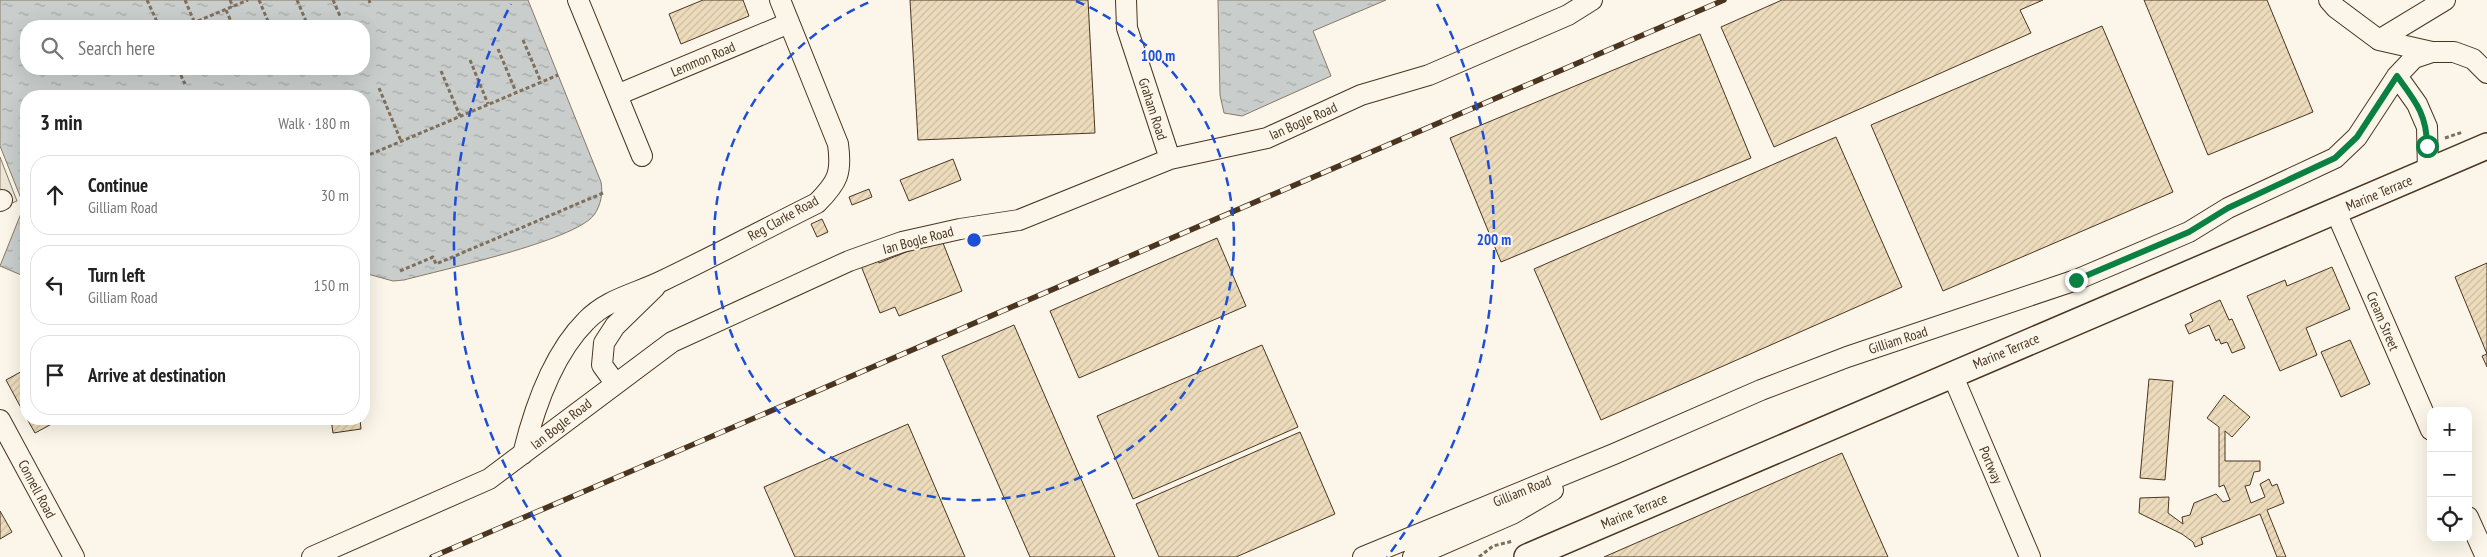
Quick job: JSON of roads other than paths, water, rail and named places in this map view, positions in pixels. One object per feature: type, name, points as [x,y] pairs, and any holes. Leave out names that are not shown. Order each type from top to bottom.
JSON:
[{"type":"main road","name":"Marine Terrace","points":[[1527,557],[2487,146]]},
{"type":"street","points":[[578,0],[642,156]]},
{"type":"street","name":"Reg Clarke Road","points":[[660,282],[817,202],[832,187],[841,167],[838,144],[780,0]]},
{"type":"street","name":"Graham Road","points":[[1126,0],[1127,28],[1170,159]]},
{"type":"street","name":"Ian Bogle Road","points":[[312,557],[488,479],[672,342],[849,261],[902,242],[960,229],[1019,220],[1170,159],[1267,138],[1362,95],[1429,75],[1568,15],[1592,0]]},
{"type":"street","points":[[2329,0],[2336,8],[2379,40],[2432,52]]},
{"type":"street","points":[[2379,40],[2446,0]]},
{"type":"street","name":"Lemmon Road","points":[[617,94],[789,23]]},
{"type":"street","name":"Gilliam Road","points":[[1363,557],[1614,454],[1770,386],[1847,357],[2076,280],[2189,232],[2228,208],[2335,158],[2357,137],[2397,76],[2414,58],[2432,52],[2454,52],[2473,59],[2487,72]]},
{"type":"street","points":[[2397,76],[2417,104],[2427,127],[2428,172]]},
{"type":"street","name":"Cream Street","points":[[2336,212],[2427,421]]},
{"type":"street","points":[[615,383],[602,365],[604,343],[615,326],[660,282]]},
{"type":"street","points":[[523,454],[534,410],[574,334],[602,307],[626,294],[660,282]]},
{"type":"street","name":"Portway","points":[[1952,374],[2030,557]]},
{"type":"street","name":"Connell Road","points":[[0,420],[74,557]]},
{"type":"street","points":[[1413,557],[1512,514],[1614,454]]},
{"type":"street","points":[[2472,526],[2486,557]]},
{"type":"water","points":[[0,0],[528,0],[601,182],[602,190],[600,203],[594,215],[582,225],[561,235],[505,254],[404,280],[393,281],[370,275],[370,90],[20,90],[20,196],[0,146]]},
{"type":"water","points":[[1218,0],[1386,0],[1313,31],[1331,76],[1242,116],[1224,113],[1220,95]]},
{"type":"water","points":[[20,216],[20,274],[0,266]]},
{"type":"railway","points":[[432,557],[1724,0]]}]
